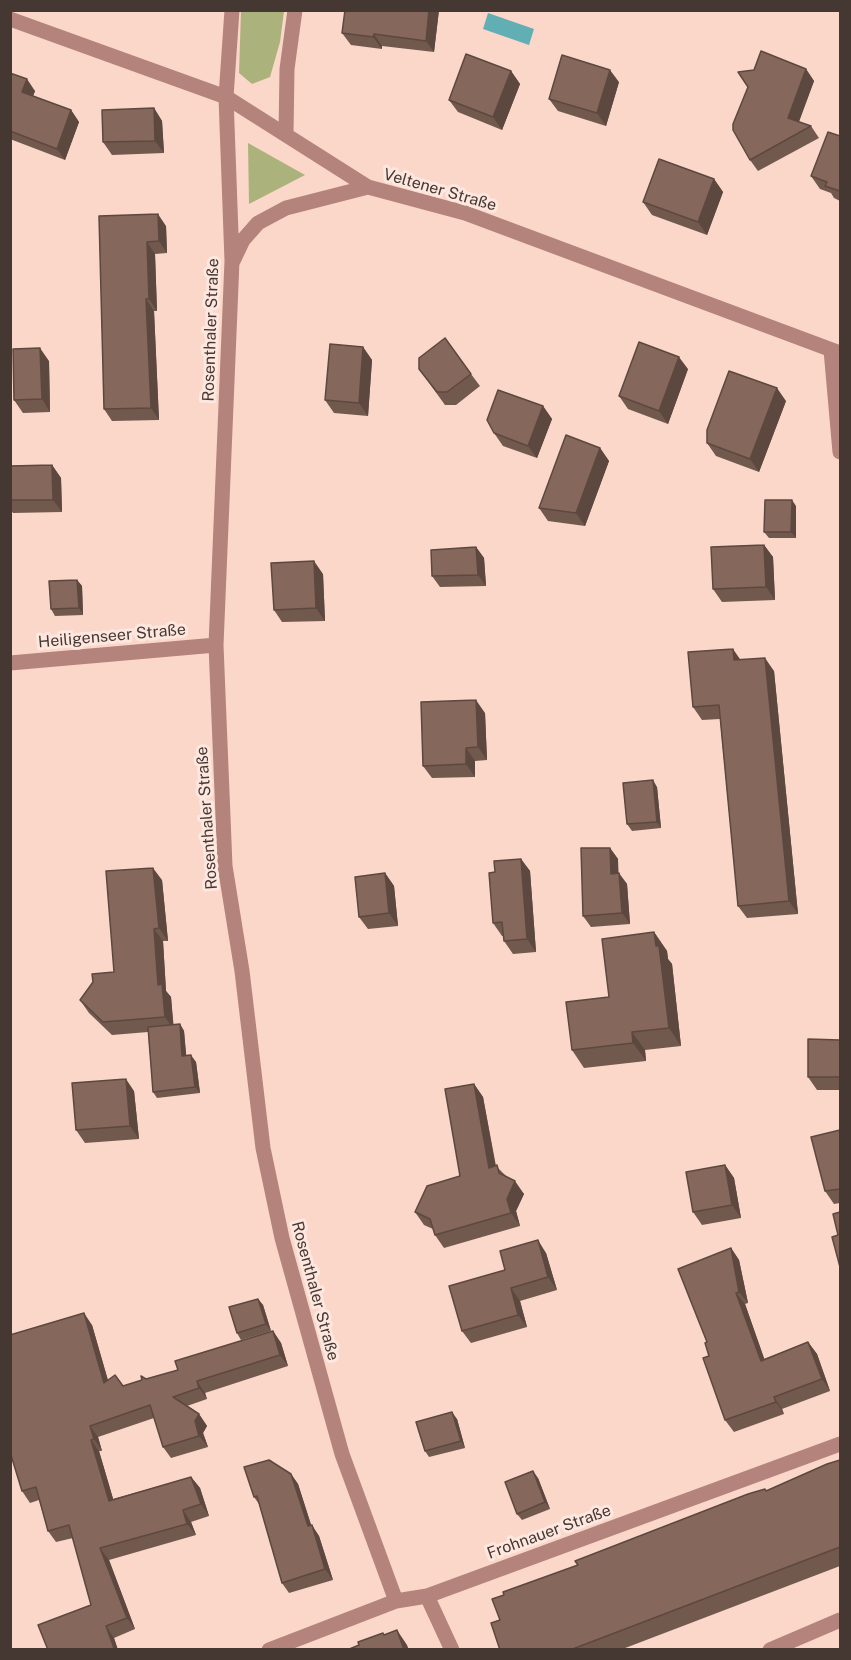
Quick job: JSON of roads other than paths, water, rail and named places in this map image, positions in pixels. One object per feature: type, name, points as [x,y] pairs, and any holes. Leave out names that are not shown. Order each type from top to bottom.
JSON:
[{"type":"street","name":"Rosenthaler Straße","points":[[232,10],[226,97],[232,261],[216,645],[225,866],[242,971],[263,1148],[282,1238],[339,1444],[396,1601]]},
{"type":"street","points":[[286,134],[287,69],[295,10]]},
{"type":"street","name":"Veltener Straße","points":[[10,19],[226,97],[368,187],[465,213],[836,352]]},
{"type":"street","points":[[232,261],[243,240],[258,222],[286,208],[368,187]]},
{"type":"street","points":[[836,352],[840,452]]},
{"type":"street","name":"Heiligenseer Straße","points":[[10,663],[216,645]]},
{"type":"street","name":"Frohnauer Straße","points":[[269,1650],[396,1601],[427,1596],[840,1444]]},
{"type":"street","points":[[427,1596],[452,1650]]},
{"type":"street","points":[[770,1650],[840,1620]]},
{"type":"water","points":[[488,13],[534,29],[529,45],[483,29]]}]
